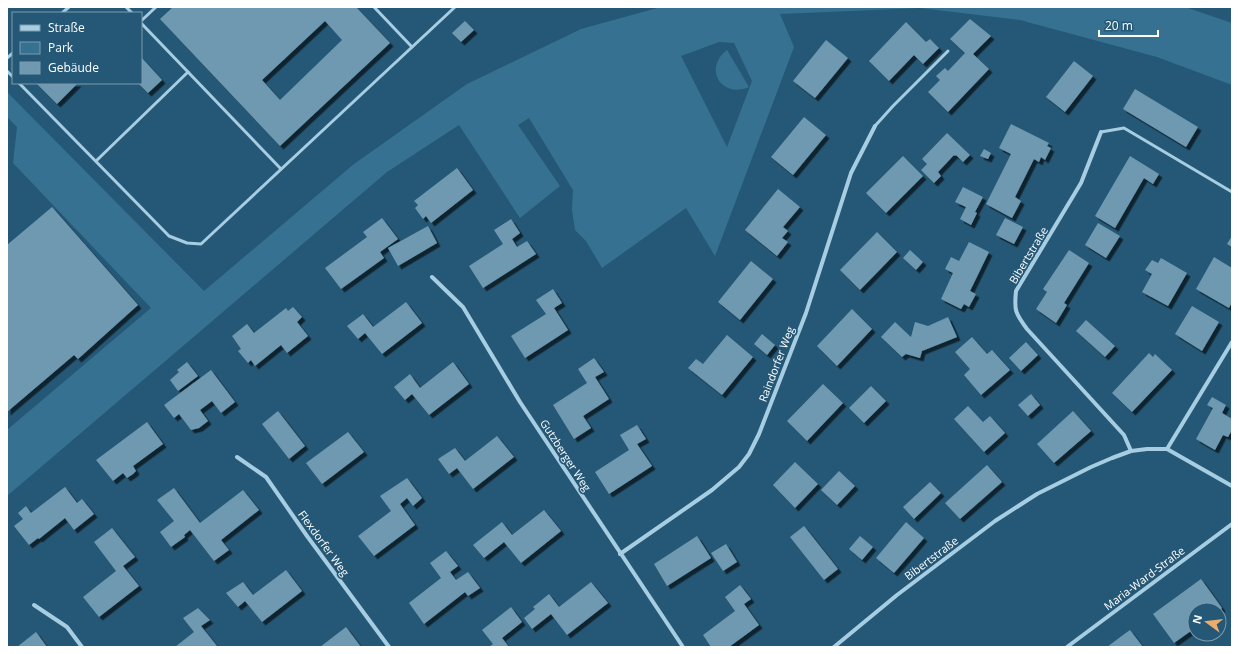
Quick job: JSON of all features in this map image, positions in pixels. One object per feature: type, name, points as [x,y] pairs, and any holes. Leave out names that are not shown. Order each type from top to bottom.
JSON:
[{"type":"street","name":"Raindorfer Weg","points":[[620,554],[712,490],[739,467],[749,454],[759,434],[806,313],[851,173],[875,126]]},
{"type":"street","name":"Bibertstraße","points":[[1101,132],[1081,183],[1016,291],[1014,306],[1018,317],[1027,329],[1124,435],[1131,451]]},
{"type":"street","name":"Gutzberger Weg","points":[[432,277],[463,307],[520,402],[620,554],[684,647]]},
{"type":"street","points":[[1167,449],[1232,342]]},
{"type":"street","name":"Bibertstraße","points":[[834,647],[897,594],[995,521],[1037,494],[1091,467],[1131,451],[1167,449],[1232,486]]},
{"type":"street","name":"Flexdorfer Weg","points":[[237,457],[266,477],[307,536],[389,647]]},
{"type":"street","name":"Maria-Ward-Straße","points":[[1067,647],[1232,524]]},
{"type":"street","points":[[34,605],[67,627],[82,647]]},
{"type":"lane","points":[[142,21],[156,7]]},
{"type":"lane","points":[[374,7],[412,48]]},
{"type":"lane","points":[[20,84],[169,236],[187,243],[201,244],[455,7]]},
{"type":"lane","points":[[142,23],[281,169]]},
{"type":"lane","points":[[875,126],[948,51]]},
{"type":"lane","points":[[96,162],[188,72]]},
{"type":"lane","points":[[1101,132],[1124,128],[1232,192]]},
{"type":"green space","points":[[661,7],[1185,7],[1232,23],[1232,85],[1157,57],[1020,20],[920,8],[780,14],[794,47],[715,256],[686,208],[602,268],[586,241],[575,230],[572,210],[573,190],[529,118],[518,125],[560,186],[520,218],[459,125],[387,172],[7,496],[7,430],[151,308],[13,163],[17,127],[7,117],[7,92],[204,291],[354,164],[467,84],[581,29]],"holes":[[[719,42],[734,43],[752,81],[727,147],[681,56]]]},
{"type":"green space","points":[[727,50],[749,87],[739,90],[730,89],[718,80],[716,65],[720,57]]},
{"type":"building","points":[[173,7],[356,7],[390,43],[280,146],[160,19]],"holes":[[[325,21],[342,40],[280,100],[262,80]]]},
{"type":"building","points":[[970,19],[991,36],[973,54],[989,69],[948,112],[928,92],[940,80],[936,76],[945,68],[948,71],[965,53],[950,39]]},
{"type":"building","points":[[465,21],[474,30],[461,42],[452,33]]},
{"type":"building","points":[[906,22],[926,42],[930,39],[939,48],[923,64],[914,55],[889,81],[869,61]]},
{"type":"building","points":[[826,40],[848,58],[815,98],[793,81]]},
{"type":"building","points":[[142,58],[162,80],[148,93],[139,84],[142,84]]},
{"type":"building","points":[[1074,61],[1093,76],[1065,112],[1046,97]]},
{"type":"building","points":[[37,84],[77,84],[57,104]]},
{"type":"building","points":[[1135,89],[1198,127],[1186,147],[1123,109]]},
{"type":"building","points":[[804,117],[826,135],[793,175],[771,157]]},
{"type":"building","points":[[1011,124],[1049,143],[1047,146],[1051,148],[1045,160],[1041,157],[1039,162],[1034,159],[1015,197],[1021,201],[1012,218],[986,204],[1011,154],[999,148]]},
{"type":"building","points":[[947,133],[970,155],[963,162],[956,155],[954,155],[938,172],[941,176],[934,183],[921,170],[927,164],[922,159]]},
{"type":"building","points":[[984,149],[991,153],[988,159],[980,156]]},
{"type":"building","points":[[903,156],[923,176],[886,213],[866,193]]},
{"type":"building","points":[[1130,156],[1159,174],[1153,184],[1144,178],[1115,228],[1095,216]]},
{"type":"building","points":[[457,168],[473,190],[431,223],[426,216],[423,219],[415,208],[418,205],[414,201]]},
{"type":"building","points":[[963,187],[983,197],[975,212],[977,213],[971,225],[960,219],[966,207],[955,202]]},
{"type":"building","points":[[778,189],[800,207],[783,227],[788,231],[782,238],[788,242],[777,256],[745,230]]},
{"type":"building","points":[[52,207],[138,305],[78,359],[74,355],[7,412],[7,245]]},
{"type":"building","points":[[382,218],[398,239],[380,252],[384,258],[341,289],[325,268],[367,237],[363,232]]},
{"type":"building","points":[[1005,218],[1023,227],[1014,244],[996,235]]},
{"type":"building","points":[[511,219],[520,233],[512,239],[517,247],[527,241],[536,254],[483,288],[469,266],[503,244],[494,230]]},
{"type":"building","points":[[1098,223],[1120,236],[1106,258],[1085,245]]},
{"type":"building","points":[[428,226],[437,243],[398,266],[388,248]]},
{"type":"building","points":[[877,232],[897,252],[860,290],[840,270]]},
{"type":"building","points":[[1232,236],[1232,247],[1227,244]]},
{"type":"building","points":[[969,242],[989,252],[970,291],[976,294],[969,307],[964,304],[961,309],[941,299],[953,273],[945,269],[951,257],[959,261]]},
{"type":"building","points":[[910,250],[923,262],[916,270],[903,258]]},
{"type":"building","points":[[1069,250],[1089,263],[1064,303],[1067,305],[1056,323],[1036,309],[1047,292],[1043,289]]},
{"type":"building","points":[[1214,257],[1232,268],[1232,302],[1229,308],[1196,289]]},
{"type":"building","points":[[1161,258],[1187,273],[1168,306],[1142,292],[1152,274],[1145,270],[1152,260],[1158,263]]},
{"type":"building","points":[[751,261],[773,279],[740,320],[718,302]]},
{"type":"building","points":[[553,289],[562,303],[554,308],[568,330],[525,358],[511,336],[546,314],[536,300]]},
{"type":"building","points":[[406,302],[422,323],[382,354],[365,333],[358,339],[347,326],[363,314],[373,327]]},
{"type":"building","points":[[1192,306],[1219,322],[1202,351],[1175,334]]},
{"type":"building","points":[[293,307],[302,317],[297,322],[308,336],[287,353],[281,345],[255,366],[251,360],[248,363],[238,351],[241,349],[232,336],[247,324],[254,333],[286,308],[288,311]]},
{"type":"building","points":[[852,309],[872,329],[837,366],[817,346]]},
{"type":"building","points":[[948,317],[957,337],[922,351],[920,358],[906,354],[907,353],[902,357],[881,337],[895,322],[911,337],[915,322],[928,326]]},
{"type":"building","points":[[1086,320],[1115,346],[1105,357],[1076,331]]},
{"type":"building","points":[[762,334],[775,345],[767,355],[754,344]]},
{"type":"building","points":[[727,335],[753,357],[722,395],[688,368],[696,359],[703,364]]},
{"type":"building","points":[[972,337],[987,354],[992,350],[1010,370],[981,395],[964,375],[970,369],[955,352]]},
{"type":"building","points":[[1026,342],[1038,355],[1021,371],[1009,358]]},
{"type":"building","points":[[1149,353],[1153,357],[1155,354],[1172,370],[1132,412],[1112,393]]},
{"type":"building","points":[[594,358],[604,372],[595,377],[609,399],[583,416],[591,428],[574,439],[553,405],[587,383],[578,369]]},
{"type":"building","points":[[187,362],[198,376],[178,391],[170,380],[179,372],[177,370]]},
{"type":"building","points":[[453,362],[469,384],[429,415],[412,394],[405,400],[394,387],[410,374],[420,388]]},
{"type":"building","points":[[211,370],[235,402],[221,413],[212,401],[200,410],[208,421],[199,428],[191,430],[179,414],[174,418],[164,405]]},
{"type":"building","points":[[823,384],[843,403],[807,441],[787,421]]},
{"type":"building","points":[[871,386],[886,401],[864,423],[849,408]]},
{"type":"building","points":[[1031,394],[1040,405],[1028,416],[1018,405]]},
{"type":"building","points":[[1212,397],[1226,405],[1222,413],[1232,419],[1232,430],[1228,437],[1223,435],[1215,450],[1196,439],[1213,408],[1207,405]]},
{"type":"building","points":[[968,406],[983,422],[990,416],[1005,433],[984,452],[954,419]]},
{"type":"building","points":[[278,411],[305,446],[289,459],[262,424]]},
{"type":"building","points":[[1073,411],[1091,431],[1054,463],[1037,444]]},
{"type":"building","points":[[147,422],[163,444],[133,466],[136,471],[133,474],[127,478],[123,473],[113,481],[96,460]]},
{"type":"building","points":[[637,425],[646,439],[637,444],[652,466],[609,494],[595,472],[629,450],[620,435]]},
{"type":"building","points":[[348,432],[364,452],[322,484],[306,463]]},
{"type":"building","points":[[497,436],[514,457],[473,489],[457,468],[449,474],[438,459],[455,448],[465,461]]},
{"type":"building","points":[[795,462],[818,484],[795,508],[773,485]]},
{"type":"building","points":[[987,465],[1002,482],[960,519],[945,503]]},
{"type":"building","points":[[839,471],[855,486],[837,505],[821,490]]},
{"type":"building","points":[[407,478],[422,498],[413,506],[407,498],[400,504],[415,525],[374,556],[358,536],[391,511],[380,496]]},
{"type":"building","points":[[930,482],[941,493],[914,519],[903,507]]},
{"type":"building","points":[[65,487],[77,503],[82,499],[94,514],[74,530],[65,518],[39,539],[38,538],[29,545],[14,526],[23,519],[18,513],[26,506],[31,513]]},
{"type":"building","points":[[174,488],[200,523],[243,490],[259,510],[221,540],[229,550],[214,561],[190,530],[184,535],[185,537],[171,547],[160,532],[174,521],[157,500]]},
{"type":"building","points":[[544,510],[561,531],[521,563],[504,542],[484,558],[473,545],[502,522],[512,535]]},
{"type":"building","points":[[906,522],[924,538],[894,573],[876,558]]},
{"type":"building","points":[[804,526],[838,569],[824,580],[790,537]]},
{"type":"building","points":[[112,528],[135,557],[123,566],[139,586],[99,617],[83,597],[116,571],[94,542]]},
{"type":"building","points":[[697,536],[711,558],[667,586],[654,564]]},
{"type":"building","points":[[860,536],[873,547],[862,560],[849,549]]},
{"type":"building","points":[[726,544],[737,562],[723,571],[711,553]]},
{"type":"building","points":[[446,551],[458,566],[450,572],[456,580],[468,572],[480,588],[468,596],[465,592],[424,624],[409,603],[441,578],[430,563]]},
{"type":"building","points":[[286,570],[302,591],[262,622],[245,601],[238,607],[226,593],[243,582],[253,595]]},
{"type":"building","points":[[1201,579],[1218,602],[1187,602],[1187,634],[1174,643],[1153,614]]},
{"type":"building","points":[[591,582],[608,603],[567,635],[551,614],[532,629],[524,618],[535,609],[533,607],[549,594],[559,607]]},
{"type":"building","points":[[740,585],[751,599],[744,604],[759,625],[729,647],[711,647],[703,635],[735,611],[725,597]]},
{"type":"building","points":[[511,607],[522,622],[502,638],[509,647],[489,647],[493,644],[482,630]]},
{"type":"building","points":[[198,608],[210,620],[201,626],[217,646],[175,647],[194,632],[183,618]]},
{"type":"building","points":[[346,627],[361,647],[320,647]]},
{"type":"building","points":[[1130,630],[1143,647],[1107,647],[1123,635]]},
{"type":"building","points":[[36,632],[47,647],[17,647]]}]
